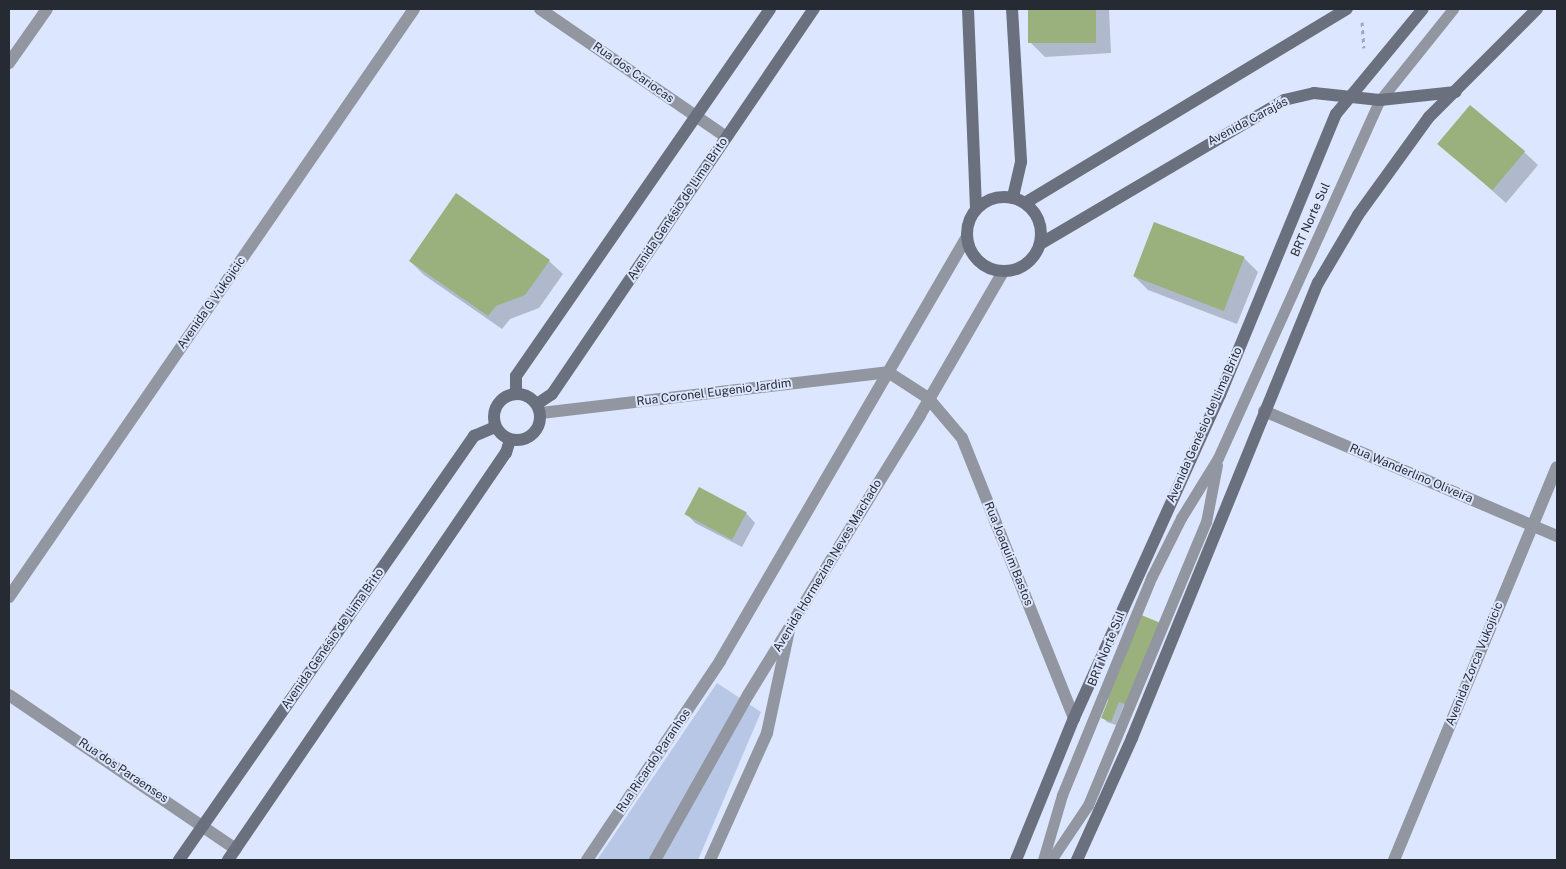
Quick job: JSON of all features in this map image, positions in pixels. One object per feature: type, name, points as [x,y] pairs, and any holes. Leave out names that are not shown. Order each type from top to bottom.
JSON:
[{"type":"main road","points":[[516,393],[516,376],[770,9]]},
{"type":"main road","name":"Avenida Genésio de Lima Brito","points":[[539,408],[552,394],[814,9]]},
{"type":"main road","points":[[968,9],[976,209]]},
{"type":"main road","points":[[1012,9],[1021,162],[1019,200],[1038,222],[1040,244],[1026,264],[1003,272],[986,267],[973,256],[966,240],[968,224],[976,209],[987,201],[1019,200],[1347,9]]},
{"type":"main road","name":"Avenida Genésio de Lima Brito","points":[[1016,860],[1074,718],[1220,395],[1336,114],[1423,9]]},
{"type":"main road","points":[[1077,860],[1132,738],[1264,411],[1318,283],[1358,215],[1430,118],[1537,9]]},
{"type":"main road","name":"Avenida Carajás","points":[[1040,244],[1284,100],[1314,93],[1380,100],[1456,92]]},
{"type":"main road","points":[[516,393],[528,396],[539,408],[540,425],[533,435],[522,440],[510,440],[495,427],[493,416],[497,404],[506,396],[516,393]]},
{"type":"main road","name":"Avenida Genésio de Lima Brito","points":[[179,860],[474,436],[495,427]]},
{"type":"main road","points":[[228,860],[506,453],[510,440]]},
{"type":"street","points":[[9,63],[47,9]]},
{"type":"street","name":"Avenida G Vukojicic","points":[[9,597],[414,9]]},
{"type":"street","name":"Rua dos Cariocas","points":[[540,9],[726,137]]},
{"type":"street","points":[[888,372],[966,240]]},
{"type":"street","name":"Avenida Hormezina Neves Machado","points":[[655,860],[748,694],[789,630],[1003,272]]},
{"type":"street","name":"Rua Joaquim Bastos","points":[[888,372],[928,398],[962,438],[1074,718]]},
{"type":"street","name":"Rua Coronel Eugenio Jardim","points":[[539,408],[888,372]]},
{"type":"street","name":"Rua Ricardo Paranhos","points":[[587,860],[720,661],[888,372]]},
{"type":"street","name":"Rua Wanderlino Oliveira","points":[[1264,411],[1557,536]]},
{"type":"street","name":"Avenida Zorca Vukojicic","points":[[1394,860],[1557,468]]},
{"type":"street","points":[[710,860],[767,733],[789,630]]},
{"type":"street","name":"Rua dos Paraenses","points":[[9,695],[236,849]]},
{"type":"lane","name":"BRT Norte Sul","points":[[1043,860],[1062,795],[1152,576],[1181,518],[1218,458],[1380,100],[1453,9]]},
{"type":"lane","name":"BRT Norte Sul","points":[[1051,860],[1088,805],[1182,580],[1206,522],[1218,458]]},
{"type":"shaded area","points":[[717,683],[761,712],[698,860],[597,860]]},
{"type":"building","points":[[1028,9],[1096,9],[1096,43],[1028,43]]},
{"type":"building","points":[[1470,105],[1525,151],[1492,190],[1437,144]]},
{"type":"building","points":[[456,193],[550,260],[525,295],[496,306],[488,316],[409,261]]},
{"type":"building","points":[[1154,222],[1245,257],[1224,311],[1133,276]]},
{"type":"building","points":[[699,487],[747,512],[732,540],[684,514]]},
{"type":"building","points":[[1134,612],[1163,624],[1130,706],[1119,702],[1111,722],[1101,718],[1109,698],[1100,695]]}]
